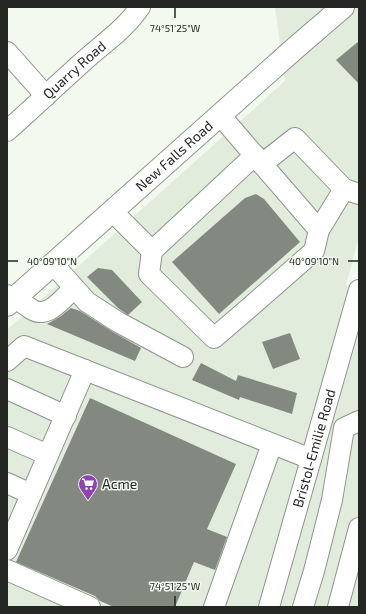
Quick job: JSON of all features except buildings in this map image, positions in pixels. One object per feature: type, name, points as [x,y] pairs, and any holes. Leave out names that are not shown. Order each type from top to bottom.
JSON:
[{"type":"main road","name":"New Falls Road","points":[[10,299],[53,264],[293,50],[333,10]]},
{"type":"street","name":"Quarry Road","points":[[7,131],[127,24],[140,7]]},
{"type":"street","points":[[7,52],[46,96]]},
{"type":"street","points":[[220,115],[320,230]]},
{"type":"street","points":[[295,138],[351,192],[320,230],[314,251],[214,338],[149,274],[152,251],[259,160],[295,138]]},
{"type":"street","points":[[112,211],[152,251]]},
{"type":"street","points":[[53,264],[87,302],[118,322],[183,358]]},
{"type":"street","points":[[10,299],[33,310],[41,312],[51,310],[74,288]]},
{"type":"street","name":"Bristol-Emilie Road","points":[[269,607],[311,460],[355,322],[359,290]]},
{"type":"street","points":[[7,361],[24,346],[311,460]]},
{"type":"street","points":[[9,539],[31,494],[85,370]]},
{"type":"street","points":[[7,389],[66,416]]},
{"type":"street","points":[[303,607],[332,500],[344,428],[359,422]]},
{"type":"street","points":[[7,437],[48,456]]},
{"type":"street","points":[[214,607],[272,444]]},
{"type":"street","points":[[7,483],[31,494]]},
{"type":"street","points":[[338,607],[359,528]]},
{"type":"street","points":[[282,562],[314,571]]},
{"type":"street","points":[[7,570],[90,607]]},
{"type":"shaded area","points":[[275,7],[359,7],[359,237],[346,285],[359,305],[359,607],[7,607],[7,330],[285,81]]},
{"type":"place","name":"Acme","points":[[88,501]]}]
